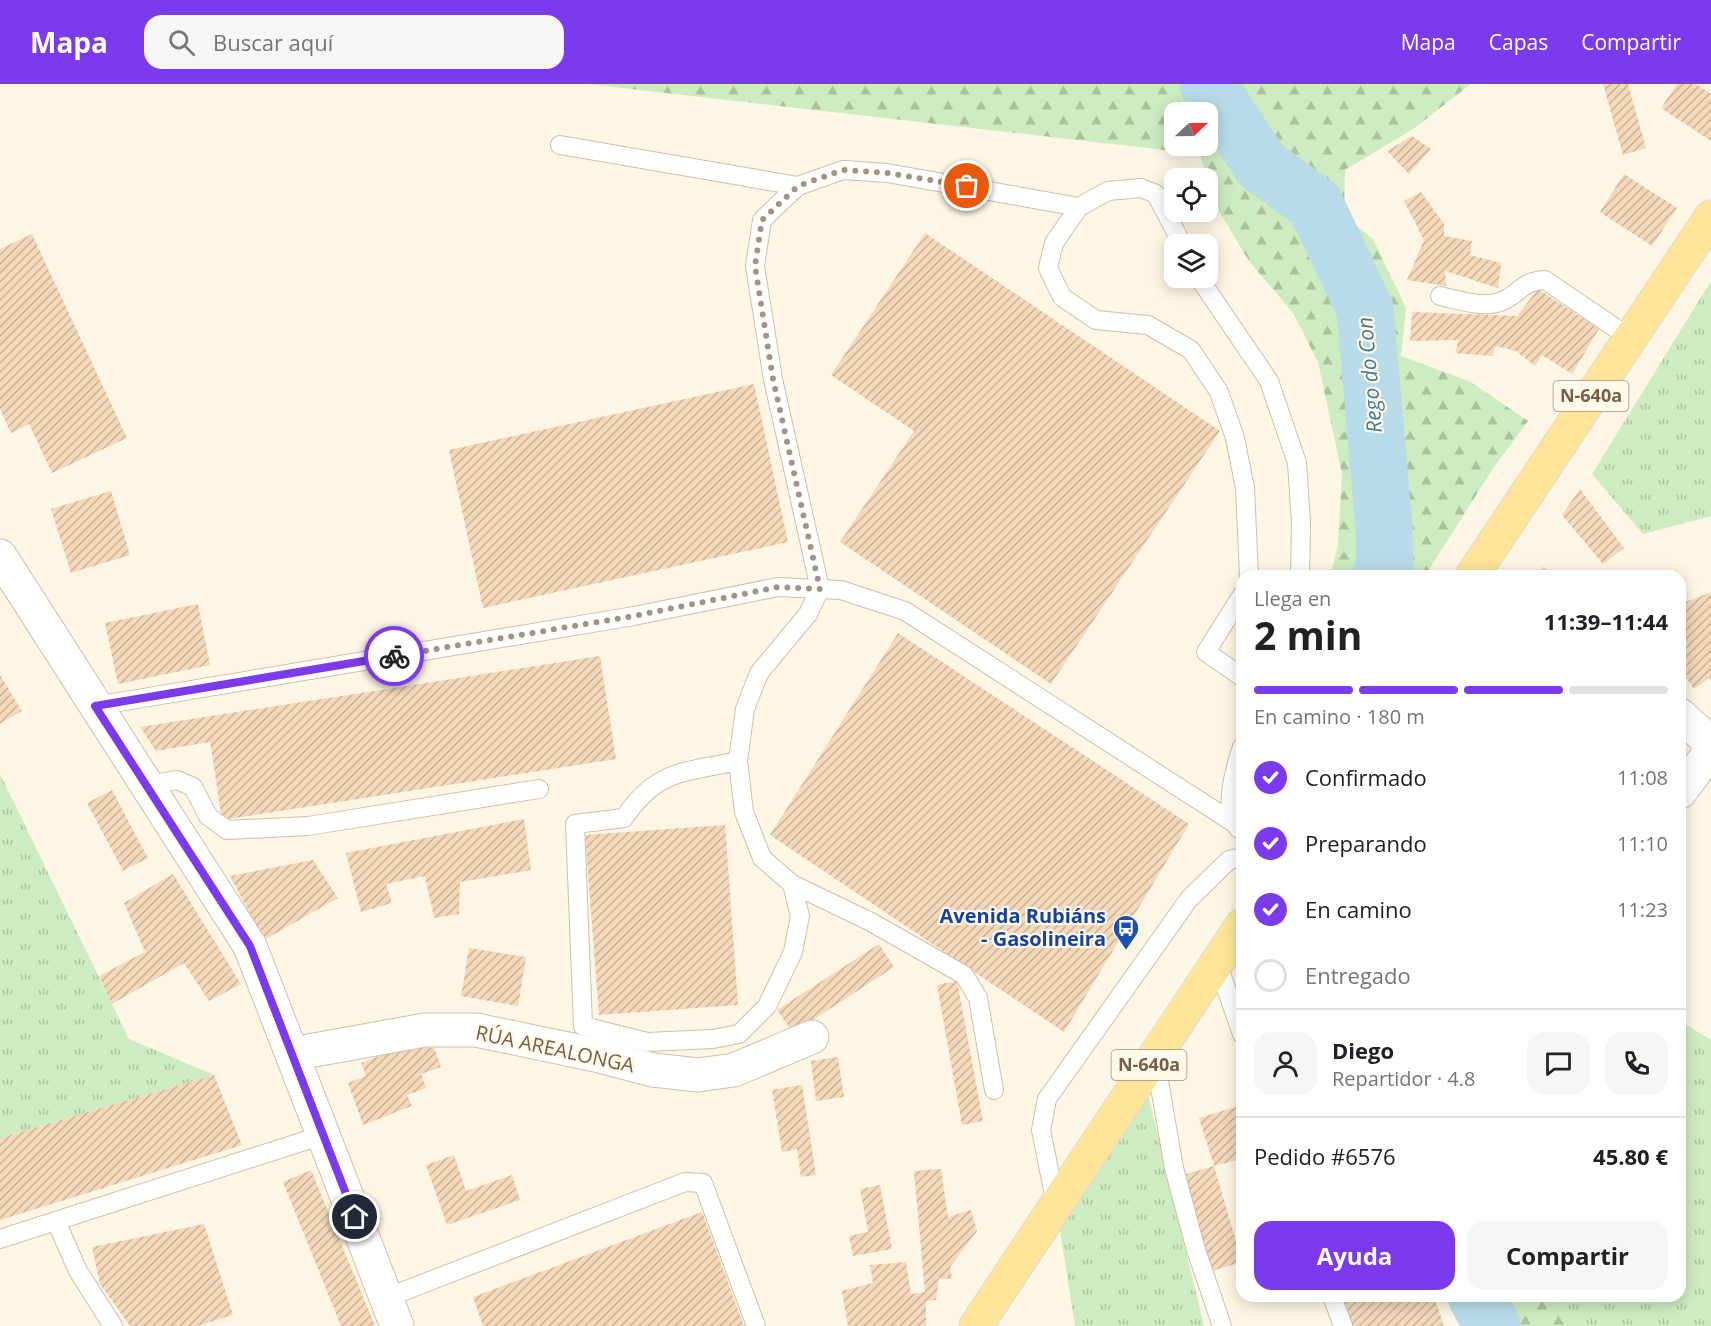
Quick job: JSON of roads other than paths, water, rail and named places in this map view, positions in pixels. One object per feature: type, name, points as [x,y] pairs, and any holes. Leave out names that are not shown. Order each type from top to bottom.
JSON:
[{"type":"main road","name":"N-640a","points":[[1476,570],[1711,217]]},
{"type":"main road","name":"N-640a","points":[[976,1326],[1217,962],[1236,939]]},
{"type":"street","points":[[0,556],[250,946],[392,1312]]},
{"type":"street","points":[[1686,720],[1711,743]]},
{"type":"street","points":[[1686,784],[1711,751]]},
{"type":"street","name":"RÚA AREALONGA","points":[[292,1054],[425,1030],[476,1030],[596,1055],[653,1070],[699,1075],[734,1070],[812,1037]]},
{"type":"lane","points":[[560,145],[798,186]]},
{"type":"lane","points":[[994,1090],[978,998],[963,975],[871,922],[792,884],[762,858],[744,812],[738,761],[745,709],[759,673],[808,614],[820,589],[773,379],[755,266],[762,220],[798,186],[843,170],[887,173],[1079,207]]},
{"type":"lane","points":[[1177,234],[1156,194],[1141,188],[1108,191],[1079,207],[1054,243],[1048,268],[1062,297],[1096,320],[1148,326],[1191,350],[1208,375],[1218,392],[1235,438],[1245,488],[1249,570]]},
{"type":"lane","points":[[1440,297],[1485,304],[1500,302],[1530,280],[1545,280],[1630,338]]},
{"type":"lane","points":[[1206,288],[1269,381],[1297,463],[1301,523],[1300,570]]},
{"type":"lane","points":[[95,706],[634,616],[778,587],[841,590],[904,611],[1236,827]]},
{"type":"lane","points":[[1236,604],[1206,652],[1236,673]]},
{"type":"lane","points":[[738,761],[663,777],[639,795],[624,818],[575,824],[583,1026],[647,1042],[713,1039],[739,1034],[767,1006],[794,952],[800,916],[792,884]]},
{"type":"lane","points":[[1236,765],[1231,780],[1236,814]]},
{"type":"lane","points":[[147,785],[177,780],[193,787],[208,816],[228,830],[308,826],[539,789]]},
{"type":"lane","points":[[1056,1205],[1041,1130],[1047,1099],[1189,898],[1229,860],[1236,858]]},
{"type":"lane","points":[[1217,962],[1236,1017]]},
{"type":"lane","points":[[1154,1056],[1174,1168],[1196,1250],[1222,1326]]},
{"type":"lane","points":[[0,1239],[323,1135]]},
{"type":"lane","points":[[392,1312],[685,1182],[694,1182],[703,1183],[756,1326]]},
{"type":"lane","points":[[56,1221],[78,1271],[113,1326]]},
{"type":"lane","points":[[1334,1302],[1343,1326]]},
{"type":"waterway","name":"Rego do Con","points":[[1208,84],[1261,165],[1315,204],[1365,309],[1384,527],[1385,565],[1383,570]]},
{"type":"waterway","name":"Rego do Con","points":[[1479,1302],[1492,1326]]},
{"type":"place","name":"Avenida Rubiáns - Gasolineira","points":[[1126,951]]}]
